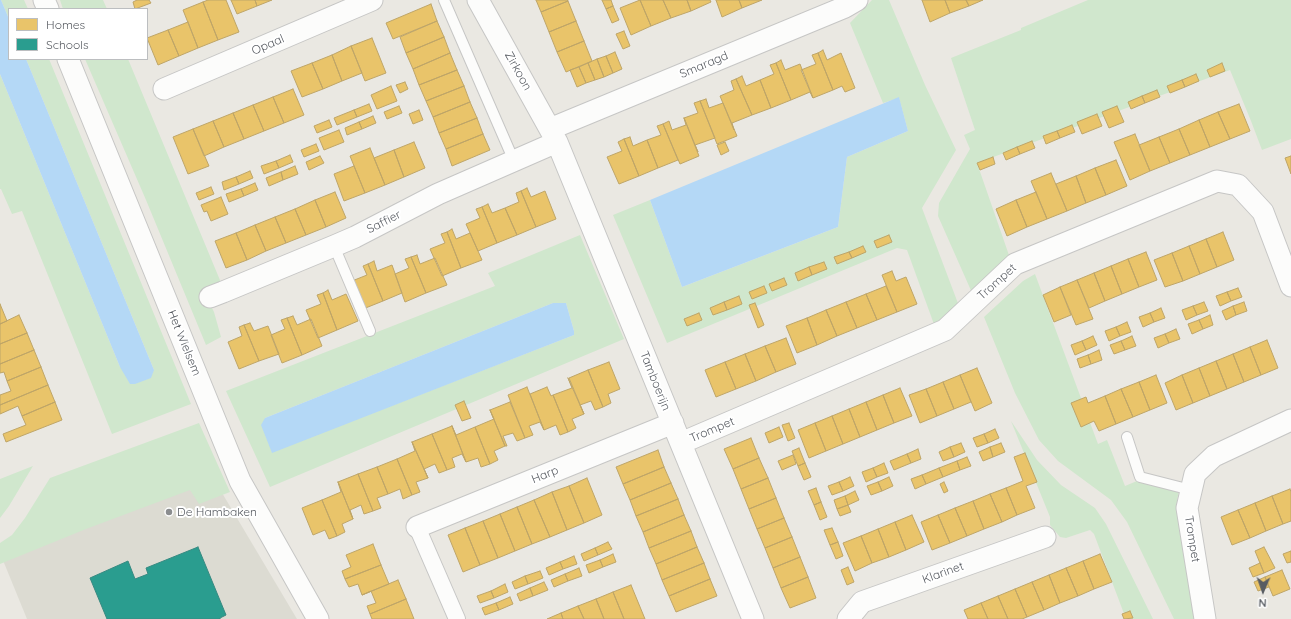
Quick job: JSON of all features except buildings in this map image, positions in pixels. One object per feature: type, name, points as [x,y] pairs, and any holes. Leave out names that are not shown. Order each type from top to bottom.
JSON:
[{"type":"street","name":"Opaal","points":[[164,90],[372,0]]},
{"type":"street","name":"Zirkoon","points":[[478,0],[554,136]]},
{"type":"street","name":"Smaragd","points":[[554,136],[838,10],[857,0]]},
{"type":"street","name":"Het Wielsem","points":[[68,60],[240,481],[318,619]]},
{"type":"street","name":"Saffier","points":[[210,297],[334,246],[438,194],[514,161],[554,136]]},
{"type":"street","name":"Tamboerijn","points":[[554,136],[753,619]]},
{"type":"street","name":"Trompet","points":[[681,443],[945,330],[1015,264],[1217,181],[1238,185],[1263,212],[1291,286]]},
{"type":"street","name":"Trompet","points":[[1205,619],[1187,508],[1195,474],[1214,456],[1291,420]]},
{"type":"street","name":"Harp","points":[[416,527],[673,424]]},
{"type":"street","points":[[416,527],[457,619]]},
{"type":"street","name":"Klarinet","points":[[848,619],[862,602],[1045,537]]},
{"type":"lane","points":[[444,0],[514,161]]},
{"type":"lane","points":[[334,246],[370,331]]},
{"type":"lane","points":[[1126,437],[1140,477],[1191,490]]},
{"type":"shaded area","name":"De Hambaken","points":[[209,471],[297,619],[27,619],[0,553]]},
{"type":"green space","points":[[1,0],[24,0],[28,8],[8,8],[8,17]]},
{"type":"green space","points":[[60,0],[103,0],[107,8],[63,8]]},
{"type":"green space","points":[[872,0],[889,0],[925,85],[956,150],[922,208],[959,306],[935,327],[907,250],[897,248],[667,343],[613,215],[650,200],[682,287],[838,227],[847,157],[908,131],[899,98],[883,103],[850,23]]},
{"type":"green space","points":[[1088,0],[1291,0],[1291,139],[1262,150],[1230,70],[977,163],[1011,261],[973,295],[938,216],[939,203],[970,149],[964,135],[975,130],[951,58],[1021,30],[1021,28]]},
{"type":"green space","points":[[26,60],[49,60],[191,404],[112,434],[22,211],[12,214],[0,189],[0,74],[120,367],[154,370]]},
{"type":"green space","points":[[85,60],[128,60],[222,285],[204,292],[214,312],[221,337],[206,345],[146,200]]},
{"type":"green space","points":[[580,235],[624,339],[270,487],[226,391],[495,286],[488,273]],"holes":[[[553,303],[566,303],[574,335],[272,452],[265,418]]]},
{"type":"green space","points":[[1035,274],[1098,444],[1107,440],[1125,486],[1149,476],[1179,491],[1177,500],[1177,514],[1196,619],[1174,619],[1127,522],[1111,500],[1058,461],[1039,440],[1015,393],[984,317],[1023,281]]},
{"type":"green space","points":[[1011,421],[1037,460],[1061,485],[1095,508],[1106,524],[1153,619],[1126,619],[1094,534],[1090,530],[1066,538],[1060,537],[1050,525],[1050,517]]},
{"type":"green space","points":[[199,423],[230,492],[199,504],[190,490],[86,529],[0,564],[0,543],[12,535],[25,518],[50,478]]},
{"type":"green space","points":[[33,466],[9,506],[0,518],[0,479]]},
{"type":"water","points":[[1,0],[8,17],[8,60],[26,60],[154,370],[151,378],[135,384],[130,384],[120,367],[0,74]]},
{"type":"water","points":[[899,97],[908,131],[847,157],[838,227],[682,287],[650,200]]},
{"type":"water","points":[[553,303],[566,303],[574,335],[272,453],[261,425],[265,418]]},
{"type":"place","name":"De Hambaken","points":[[169,512]]}]
